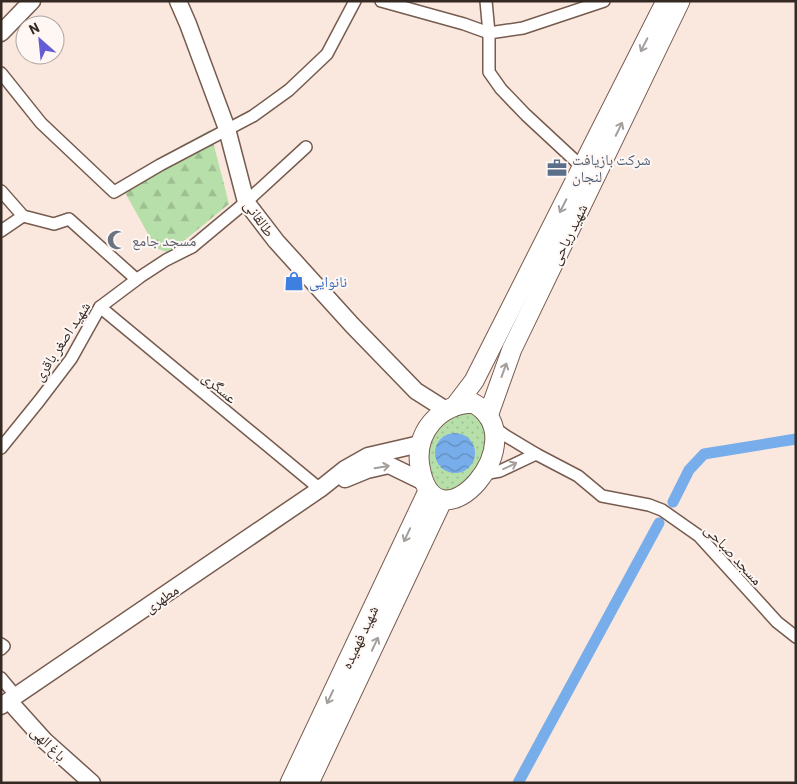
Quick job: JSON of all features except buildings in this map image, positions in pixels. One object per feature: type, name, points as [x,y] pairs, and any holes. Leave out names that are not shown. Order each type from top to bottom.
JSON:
[{"type":"main road","name":"شهید ریاحی","points":[[450,408],[474,381],[666,1]]},
{"type":"main road","name":"شهید ریاحی","points":[[490,421],[512,348],[680,1]]},
{"type":"main road","points":[[473,403],[484,410],[490,421],[495,443],[490,461],[473,488],[456,499],[431,491],[419,464],[420,444],[424,434],[435,418],[450,408],[461,404],[473,403]]},
{"type":"main road","name":"شهید فهمیده","points":[[290,783],[431,491]]},
{"type":"main road","name":"شهید فهمیده","points":[[309,783],[431,491]]},
{"type":"street","points":[[1,33],[32,1]]},
{"type":"street","name":"طالقانی","points":[[178,1],[226,130],[246,202],[276,241],[416,391]]},
{"type":"street","points":[[1,73],[41,123],[114,192],[253,116],[289,90],[310,72],[326,54],[355,1]]},
{"type":"street","points":[[381,1],[464,24],[489,33],[523,28],[604,1]]},
{"type":"street","points":[[486,1],[489,33],[489,72],[497,84],[526,115],[582,167]]},
{"type":"street","name":"شهید اصغر باقری","points":[[1,448],[71,358],[100,307],[159,264],[192,247],[246,202],[306,147]]},
{"type":"street","points":[[1,191],[23,216],[54,224],[69,219],[136,280]]},
{"type":"street","points":[[1,230],[23,216]]},
{"type":"street","name":"عسگری","points":[[100,307],[320,490]]},
{"type":"street","points":[[416,391],[450,408]]},
{"type":"street","points":[[416,391],[430,424]]},
{"type":"street","name":"مسجد صباحی","points":[[490,421],[506,436],[578,476],[602,496],[649,505],[662,510],[692,531],[699,536],[777,622],[796,637]]},
{"type":"street","points":[[320,490],[345,469],[368,456],[420,444]]},
{"type":"street","points":[[483,474],[500,471],[536,454]]},
{"type":"street","points":[[320,490],[367,470],[389,465],[431,491]]},
{"type":"street","name":"مطهری","points":[[9,701],[320,490]]},
{"type":"street","points":[[1,644],[4,646],[1,649]]},
{"type":"street","points":[[1,678],[9,701]]},
{"type":"street","name":"باغ الهی","points":[[9,701],[45,741],[92,783]]},
{"type":"green space","points":[[210,130],[229,204],[169,253],[156,248],[123,189],[157,159]]},
{"type":"green space","points":[[467,406],[487,425],[486,463],[444,498],[425,479],[427,435]]},
{"type":"water","points":[[455,433],[469,439],[475,453],[469,467],[455,473],[441,467],[435,453],[441,439]]},
{"type":"waterway","points":[[673,502],[689,470],[704,454],[796,439]]},
{"type":"waterway","points":[[518,783],[659,523]]},
{"type":"place","name":"شرکت بازیافت لنجان","points":[[557,168]]},
{"type":"place","name":"مسجد جامع","points":[[117,240]]},
{"type":"place","name":"نانوایی","points":[[294,281]]}]
